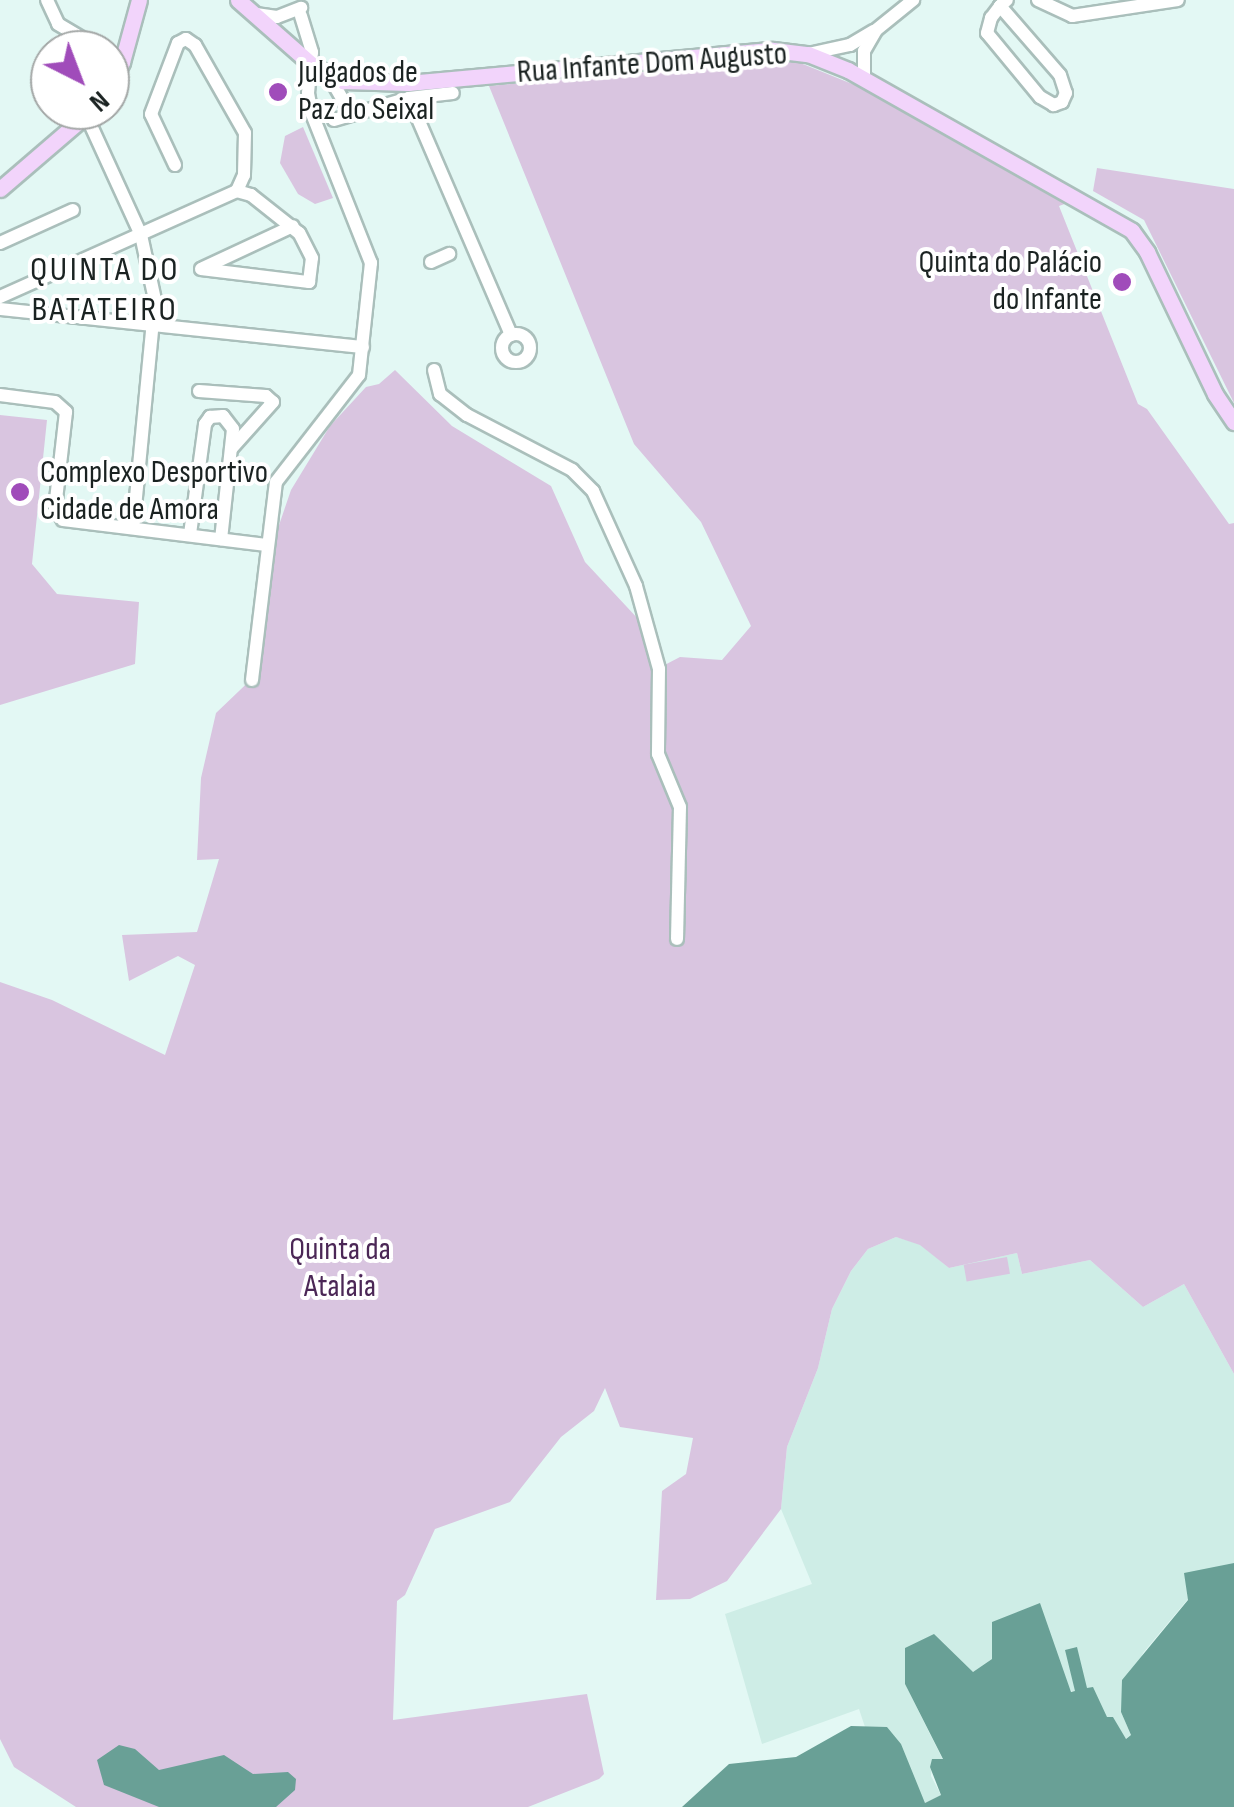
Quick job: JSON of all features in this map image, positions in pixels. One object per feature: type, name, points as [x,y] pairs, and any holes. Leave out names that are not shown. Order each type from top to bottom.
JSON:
[{"type":"main road","points":[[127,30],[139,0]]},
{"type":"main road","name":"Rua Infante Dom Augusto","points":[[242,4],[313,66],[343,81],[408,82],[773,50],[808,54],[864,78],[1132,231],[1234,422]]},
{"type":"main road","points":[[0,190],[69,130]]},
{"type":"street","points":[[47,0],[58,24],[68,30]]},
{"type":"street","points":[[808,54],[850,45],[913,0]]},
{"type":"street","points":[[1038,0],[1072,16],[1178,0]]},
{"type":"street","points":[[1004,3],[1060,75],[1066,94],[1062,102],[1054,104],[1040,98],[987,33],[990,18],[1004,3]]},
{"type":"street","points":[[242,4],[269,18],[302,8]]},
{"type":"street","points":[[272,34],[291,27],[302,8]]},
{"type":"street","points":[[252,680],[266,545],[278,476],[358,378],[370,260],[312,114],[308,86],[313,66],[302,8]]},
{"type":"street","points":[[272,34],[285,15]]},
{"type":"street","points":[[864,78],[864,51],[876,30]]},
{"type":"street","points":[[0,298],[237,191],[244,175],[245,133],[195,45],[186,39],[178,43],[151,111],[175,166]]},
{"type":"street","points":[[329,76],[351,114]]},
{"type":"street","points":[[334,120],[409,98],[453,92]]},
{"type":"street","points":[[409,98],[511,335]]},
{"type":"street","points":[[96,130],[141,236],[156,300],[133,528]]},
{"type":"street","points":[[237,191],[250,195],[293,226],[312,258],[309,282],[201,269],[293,226]]},
{"type":"street","points":[[0,243],[73,210]]},
{"type":"street","points":[[431,262],[472,245]]},
{"type":"street","points":[[0,309],[363,347]]},
{"type":"street","points":[[434,370],[440,394],[467,415],[572,470],[593,491],[636,586],[659,670],[658,754],[680,808],[677,939]]},
{"type":"street","points":[[199,391],[266,396],[273,402],[231,449]]},
{"type":"street","points":[[0,395],[55,402],[66,412],[55,508],[66,522],[266,545]]},
{"type":"street","points":[[190,534],[204,427],[210,418],[223,416],[231,422],[231,449],[221,538]]},
{"type":"shaded area","points":[[896,1237],[920,1244],[949,1268],[1017,1253],[1022,1274],[1090,1260],[1143,1307],[1184,1284],[1234,1374],[1234,1563],[1185,1574],[1188,1599],[1143,1653],[1121,1712],[1131,1735],[1125,1739],[1113,1717],[1107,1718],[1075,1692],[992,1659],[973,1672],[905,1684],[943,1760],[932,1760],[931,1776],[941,1795],[925,1803],[887,1727],[865,1727],[859,1709],[762,1744],[725,1614],[812,1584],[781,1509],[787,1447],[818,1368],[832,1309],[851,1271],[868,1249]]},
{"type":"shaded area","points":[[1234,1563],[1234,1807],[682,1807],[729,1764],[796,1757],[851,1726],[887,1727],[901,1744],[925,1803],[941,1795],[930,1767],[932,1759],[943,1759],[905,1684],[905,1648],[934,1634],[973,1672],[992,1659],[992,1622],[1040,1603],[1071,1692],[1075,1691],[1065,1650],[1077,1647],[1087,1688],[1093,1687],[1107,1717],[1113,1717],[1126,1739],[1131,1735],[1121,1712],[1122,1680],[1188,1600],[1184,1573]]},
{"type":"shaded area","points":[[119,1745],[135,1749],[159,1770],[224,1755],[253,1774],[288,1772],[296,1779],[295,1790],[276,1807],[159,1807],[104,1785],[97,1760]]},
{"type":"green space","name":"Quinta da Atalaia","points":[[788,58],[872,92],[1070,202],[1059,206],[1138,404],[1147,409],[1229,524],[1234,523],[1234,1374],[1184,1284],[1143,1307],[1090,1260],[1022,1274],[1017,1253],[949,1268],[920,1245],[896,1237],[868,1249],[851,1271],[832,1309],[818,1368],[787,1447],[781,1509],[727,1581],[690,1599],[656,1600],[662,1491],[686,1474],[693,1438],[620,1427],[605,1388],[594,1411],[561,1437],[510,1502],[435,1529],[405,1595],[397,1601],[393,1720],[587,1694],[604,1774],[599,1779],[528,1807],[76,1807],[14,1767],[0,1739],[0,982],[52,1000],[165,1055],[195,965],[178,956],[129,981],[122,935],[197,932],[219,859],[197,860],[201,778],[216,713],[259,672],[277,531],[291,490],[330,426],[366,387],[379,384],[395,370],[452,426],[551,486],[585,562],[640,621],[655,670],[680,657],[722,660],[751,626],[701,522],[634,444],[489,86]]},
{"type":"green space","points":[[303,127],[333,198],[315,204],[298,194],[280,163],[285,136]]},
{"type":"green space","points":[[1097,168],[1234,189],[1234,403],[1144,220],[1093,191]]},
{"type":"green space","name":"Complexo Desportivo Cidade de Amora","points":[[0,415],[47,420],[32,564],[57,594],[139,602],[135,664],[0,705]]},
{"type":"green space","points":[[1007,1257],[1010,1274],[967,1281],[964,1265]]},
{"type":"place","name":"Julgados de Paz do Seixal","points":[[278,92]]},
{"type":"place","name":"Quinta do Palácio do Infante","points":[[1122,282]]},
{"type":"place","name":"Complexo Desportivo Cidade de Amora","points":[[20,492]]},
{"type":"district","name":"QUINTA DO BATATEIRO","points":[[105,290]]}]
